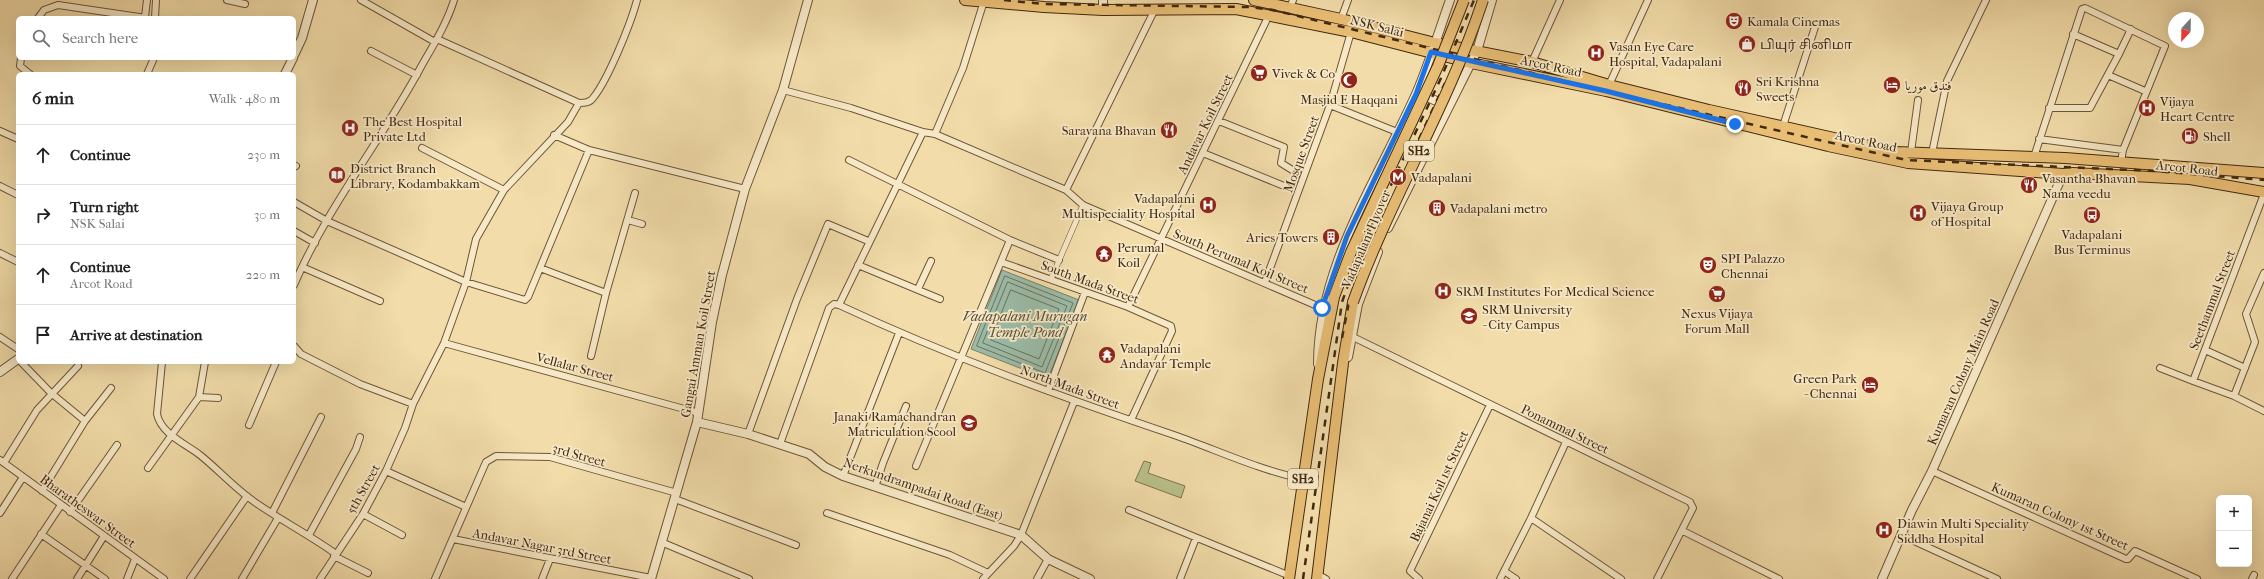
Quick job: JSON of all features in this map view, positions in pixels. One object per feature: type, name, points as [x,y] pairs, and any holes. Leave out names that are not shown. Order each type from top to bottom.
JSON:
[{"type":"main road","name":"NSK Salai","points":[[965,0],[1044,7],[1103,5],[1155,9],[1236,9],[1433,48],[1471,63]]},
{"type":"main road","points":[[1254,0],[1292,4],[1433,48]]},
{"type":"main road","name":"Vadapalani Flyover","points":[[1318,379],[1328,322],[1342,272],[1438,66],[1464,0]]},
{"type":"main road","name":"Vadapalani Flyover","points":[[1341,383],[1342,363],[1353,302],[1371,252],[1459,66],[1483,0]]},
{"type":"main road","name":"Arcot Road","points":[[1433,48],[1477,51],[1532,62],[1609,85],[1643,97]]},
{"type":"main road","name":"Arcot Road","points":[[1471,63],[1643,97],[1727,118],[1828,146],[1908,163],[2063,174],[2073,173],[2190,179],[2264,193]]},
{"type":"main road","name":"Arcot Road","points":[[1727,118],[1783,126],[1882,149],[1911,152],[2121,162],[2264,173]]},
{"type":"main road","name":"SH2","points":[[1290,577],[1318,379]]},
{"type":"main road","name":"SH2","points":[[1317,576],[1341,383]]},
{"type":"street","points":[[146,16],[147,0]]},
{"type":"street","points":[[156,0],[156,16]]},
{"type":"street","points":[[227,0],[245,4]]},
{"type":"street","points":[[296,51],[302,38],[313,0]]},
{"type":"street","points":[[361,0],[436,40],[580,103],[593,100],[620,46],[637,0]]},
{"type":"street","points":[[296,280],[315,243],[417,75],[436,40],[454,0]]},
{"type":"street","name":"Gangai Amman Koil Street","points":[[651,579],[697,422],[712,322],[745,188],[783,90],[808,0]]},
{"type":"street","points":[[1341,19],[1348,0]]},
{"type":"street","points":[[1318,379],[1318,341],[1322,308],[1347,236],[1416,92],[1450,0]]},
{"type":"street","points":[[1341,383],[1353,337],[1358,304],[1382,242],[1477,51],[1492,0]]},
{"type":"street","points":[[1532,62],[1560,0]]},
{"type":"street","points":[[1609,85],[1648,0]]},
{"type":"street","points":[[1932,153],[1947,82],[1986,0]]},
{"type":"street","points":[[935,134],[962,68],[984,1]]},
{"type":"street","points":[[40,16],[44,10],[58,5],[132,16]]},
{"type":"street","points":[[2034,157],[2073,34],[2082,9],[2084,8],[2164,46],[2123,150],[2121,162]]},
{"type":"street","points":[[1066,190],[1155,9]]},
{"type":"street","name":"Andavar Koil Street","points":[[1128,308],[1269,15]]},
{"type":"street","points":[[1783,126],[1815,27]]},
{"type":"street","points":[[2049,108],[2090,108],[2131,29]]},
{"type":"street","name":"Mosque Street","points":[[1265,282],[1330,105],[1351,32]]},
{"type":"street","points":[[2073,34],[2119,54]]},
{"type":"street","points":[[371,51],[417,75]]},
{"type":"street","points":[[20,60],[20,66],[28,72]]},
{"type":"street","points":[[148,72],[153,60]]},
{"type":"street","points":[[286,72],[292,60]]},
{"type":"street","points":[[2108,75],[2145,91]]},
{"type":"street","name":"South Perumal Koil Street","points":[[783,90],[851,108],[923,132],[935,134],[1066,190],[1083,205],[1265,282],[1322,308]]},
{"type":"street","points":[[1416,92],[1449,107]]},
{"type":"street","points":[[1911,152],[1918,100]]},
{"type":"street","name":"5th Street","points":[[320,579],[363,514],[386,471],[405,428],[413,404],[444,343],[466,282],[476,239],[504,190],[554,135],[568,122],[580,103]]},
{"type":"street","points":[[1330,105],[1397,132]]},
{"type":"street","points":[[1203,153],[1284,186],[1292,186],[1297,173],[1280,164],[1284,147],[1219,121]]},
{"type":"street","points":[[0,130],[16,138]]},
{"type":"street","points":[[780,444],[829,308],[836,304],[858,265],[868,241],[899,183],[923,132]]},
{"type":"street","points":[[554,135],[589,150],[745,188]]},
{"type":"street","points":[[2039,139],[2123,150]]},
{"type":"street","points":[[422,148],[504,190]]},
{"type":"street","points":[[296,203],[328,221],[466,282],[525,300],[528,297],[589,150]]},
{"type":"street","points":[[849,160],[899,183],[1010,240],[1059,260]]},
{"type":"street","name":"Kumaran Colony Main Road","points":[[1882,579],[2063,174]]},
{"type":"street","points":[[0,186],[16,194]]},
{"type":"street","points":[[591,356],[606,293],[635,193]]},
{"type":"street","name":"Seethammal Street","points":[[2193,381],[2264,193]]},
{"type":"street","points":[[1051,279],[1083,205]]},
{"type":"street","points":[[628,220],[642,224]]},
{"type":"street","points":[[748,434],[800,293],[828,224],[868,241]]},
{"type":"street","points":[[296,232],[315,243]]},
{"type":"street","points":[[916,466],[1010,240]]},
{"type":"street","points":[[0,253],[16,261]]},
{"type":"street","points":[[918,289],[931,261]]},
{"type":"street","name":"South Mada Street","points":[[1001,262],[1051,279],[1171,326],[1172,331],[1131,420]]},
{"type":"street","points":[[858,265],[940,299]]},
{"type":"street","points":[[302,267],[380,301]]},
{"type":"street","points":[[540,268],[606,293]]},
{"type":"street","points":[[2234,396],[2255,338],[2246,314],[2264,274]]},
{"type":"street","points":[[1048,391],[1085,292]]},
{"type":"street","name":"North Mada Street","points":[[836,304],[898,333],[1074,402],[1131,420],[1286,476],[1303,479]]},
{"type":"street","points":[[843,476],[898,333]]},
{"type":"street","points":[[0,337],[16,348]]},
{"type":"street","name":"Ponammal Street","points":[[1353,337],[1690,502],[1693,508],[1683,531],[1657,579]]},
{"type":"street","name":"Vellalar Street","points":[[444,343],[699,412]]},
{"type":"street","points":[[296,348],[301,354],[360,384],[413,404]]},
{"type":"street","points":[[2205,350],[2245,368]]},
{"type":"street","points":[[0,372],[16,360]]},
{"type":"street","points":[[23,364],[52,393],[85,422]]},
{"type":"street","points":[[162,364],[157,414],[160,422],[172,435],[201,456],[247,496],[278,518],[309,535],[335,555],[368,573]]},
{"type":"street","points":[[148,468],[199,396],[204,364]]},
{"type":"street","points":[[249,425],[275,364]]},
{"type":"street","points":[[2,462],[37,410],[78,366]]},
{"type":"street","points":[[2160,368],[2234,396],[2264,411]]},
{"type":"street","points":[[42,491],[85,422],[111,388]]},
{"type":"street","points":[[199,396],[218,398]]},
{"type":"street","points":[[983,579],[1014,546],[1074,402]]},
{"type":"street","name":"Bajanai Koil 1st Street","points":[[1420,579],[1413,576],[1410,571],[1427,532],[1490,405]]},
{"type":"street","points":[[875,488],[883,463],[906,406]]},
{"type":"street","points":[[272,513],[321,417]]},
{"type":"street","name":"Nerkundrampadai Road (East)","points":[[697,422],[748,434],[809,454],[825,467],[843,476],[875,488],[1020,534],[1048,559],[1090,579]]},
{"type":"street","points":[[309,535],[356,449],[360,437]]},
{"type":"street","points":[[1500,579],[1531,518],[1566,442]]},
{"type":"street","points":[[70,512],[117,445]]},
{"type":"street","name":"3rd Street","points":[[435,579],[486,462],[496,456],[550,457],[676,496],[796,545]]},
{"type":"street","name":"Bharatheswar Street","points":[[2,462],[164,579]]},
{"type":"street","name":"Kumaran Colony 1st Street","points":[[1932,470],[2126,559],[2128,559],[2135,551],[2197,579]]},
{"type":"street","points":[[386,471],[466,507]]},
{"type":"street","points":[[0,513],[23,478]]},
{"type":"street","points":[[190,579],[247,496]]},
{"type":"street","points":[[12,579],[60,505]]},
{"type":"street","points":[[1129,510],[1290,577]]},
{"type":"street","points":[[827,513],[950,555],[988,573]]},
{"type":"street","points":[[363,514],[402,535]]},
{"type":"street","points":[[242,579],[278,518]]},
{"type":"street","points":[[1531,518],[1621,579]]},
{"type":"street","points":[[1683,531],[1779,579]]},
{"type":"street","points":[[41,534],[104,579]]},
{"type":"street","points":[[1901,535],[1997,579]]},
{"type":"street","points":[[77,579],[104,536]]},
{"type":"street","points":[[1180,579],[1196,538]]},
{"type":"street","name":"Andavar Nagar 3rd Street","points":[[453,539],[651,579]]},
{"type":"street","points":[[661,542],[749,579]]},
{"type":"street","points":[[127,579],[135,559]]},
{"type":"street","points":[[542,579],[550,559]]},
{"type":"street","points":[[1037,579],[1048,559]]},
{"type":"street","points":[[1504,571],[1516,579]]},
{"type":"street","points":[[1317,576],[1326,579]]},
{"type":"green space","points":[[1144,461],[1151,463],[1148,473],[1185,486],[1181,498],[1135,481]]},
{"type":"water","name":"Vadapalani Murugan Temple Pond","points":[[1002,270],[1079,300],[1048,379],[971,349]]},
{"type":"railway","points":[[1004,0],[1043,4],[1249,7],[1273,10],[1606,91],[1906,160],[2155,171],[2264,180]]},
{"type":"railway","points":[[1303,579],[1342,302],[1362,247],[1441,78],[1474,0]]},
{"type":"railway","points":[[1413,152],[1445,83]]},
{"type":"railway","points":[[1342,338],[1349,302],[1374,235]]},
{"type":"place","name":"Kamala Cinemas","points":[[1734,21]]},
{"type":"place","name":"பியுர் சினிமா","points":[[1747,44]]},
{"type":"place","name":"Vasan Eye Care Hospital, Vadapalani","points":[[1596,53]]},
{"type":"place","name":"Vivek & Co","points":[[1259,73]]},
{"type":"place","name":"Masjid E Haqqani","points":[[1349,80]]},
{"type":"place","name":"فندق موريا","points":[[1892,85]]},
{"type":"place","name":"Sri Krishna Sweets","points":[[1743,88]]},
{"type":"place","name":"Vijaya Heart Centre","points":[[2147,108]]},
{"type":"place","name":"The Best Hospital Private Ltd","points":[[350,128]]},
{"type":"place","name":"Saravana Bhavan","points":[[1169,130]]},
{"type":"place","name":"Shell","points":[[2190,136]]},
{"type":"place","name":"District Branch Library, Kodambakkam","points":[[337,175]]},
{"type":"place","name":"Vadapalani","points":[[1398,177]]},
{"type":"place","name":"Vasantha Bhavan Nama veedu","points":[[2029,185]]},
{"type":"place","name":"Vadapalani Multispeciality Hospital","points":[[1208,205]]},
{"type":"place","name":"Vadapalani metro","points":[[1437,208]]},
{"type":"place","name":"Vijaya Group of Hospital","points":[[1918,213]]},
{"type":"place","name":"Vadapalani Bus Terminus","points":[[2092,215]]},
{"type":"place","name":"Aries Towers","points":[[1331,237]]},
{"type":"place","name":"Perumal Koil","points":[[1104,254]]},
{"type":"place","name":"SPI Palazzo Chennai","points":[[1708,265]]},
{"type":"place","name":"SRM Institutes For Medical Science","points":[[1443,291]]},
{"type":"place","name":"Nexus Vijaya Forum Mall","points":[[1717,294]]},
{"type":"place","name":"SRM University - City Campus","points":[[1469,316]]},
{"type":"place","name":"Vadapalani Andavar Temple","points":[[1107,355]]},
{"type":"place","name":"Green Park - Chennai","points":[[1870,385]]},
{"type":"place","name":"Janaki Ramachandran Matriculation Scool","points":[[969,423]]},
{"type":"place","name":"Diawin Multi Speciality Siddha Hospital","points":[[1884,530]]},
{"type":"route","points":[[1322,308],[1347,236],[1416,94],[1431,52],[1471,63],[1606,91],[1735,124]]}]
